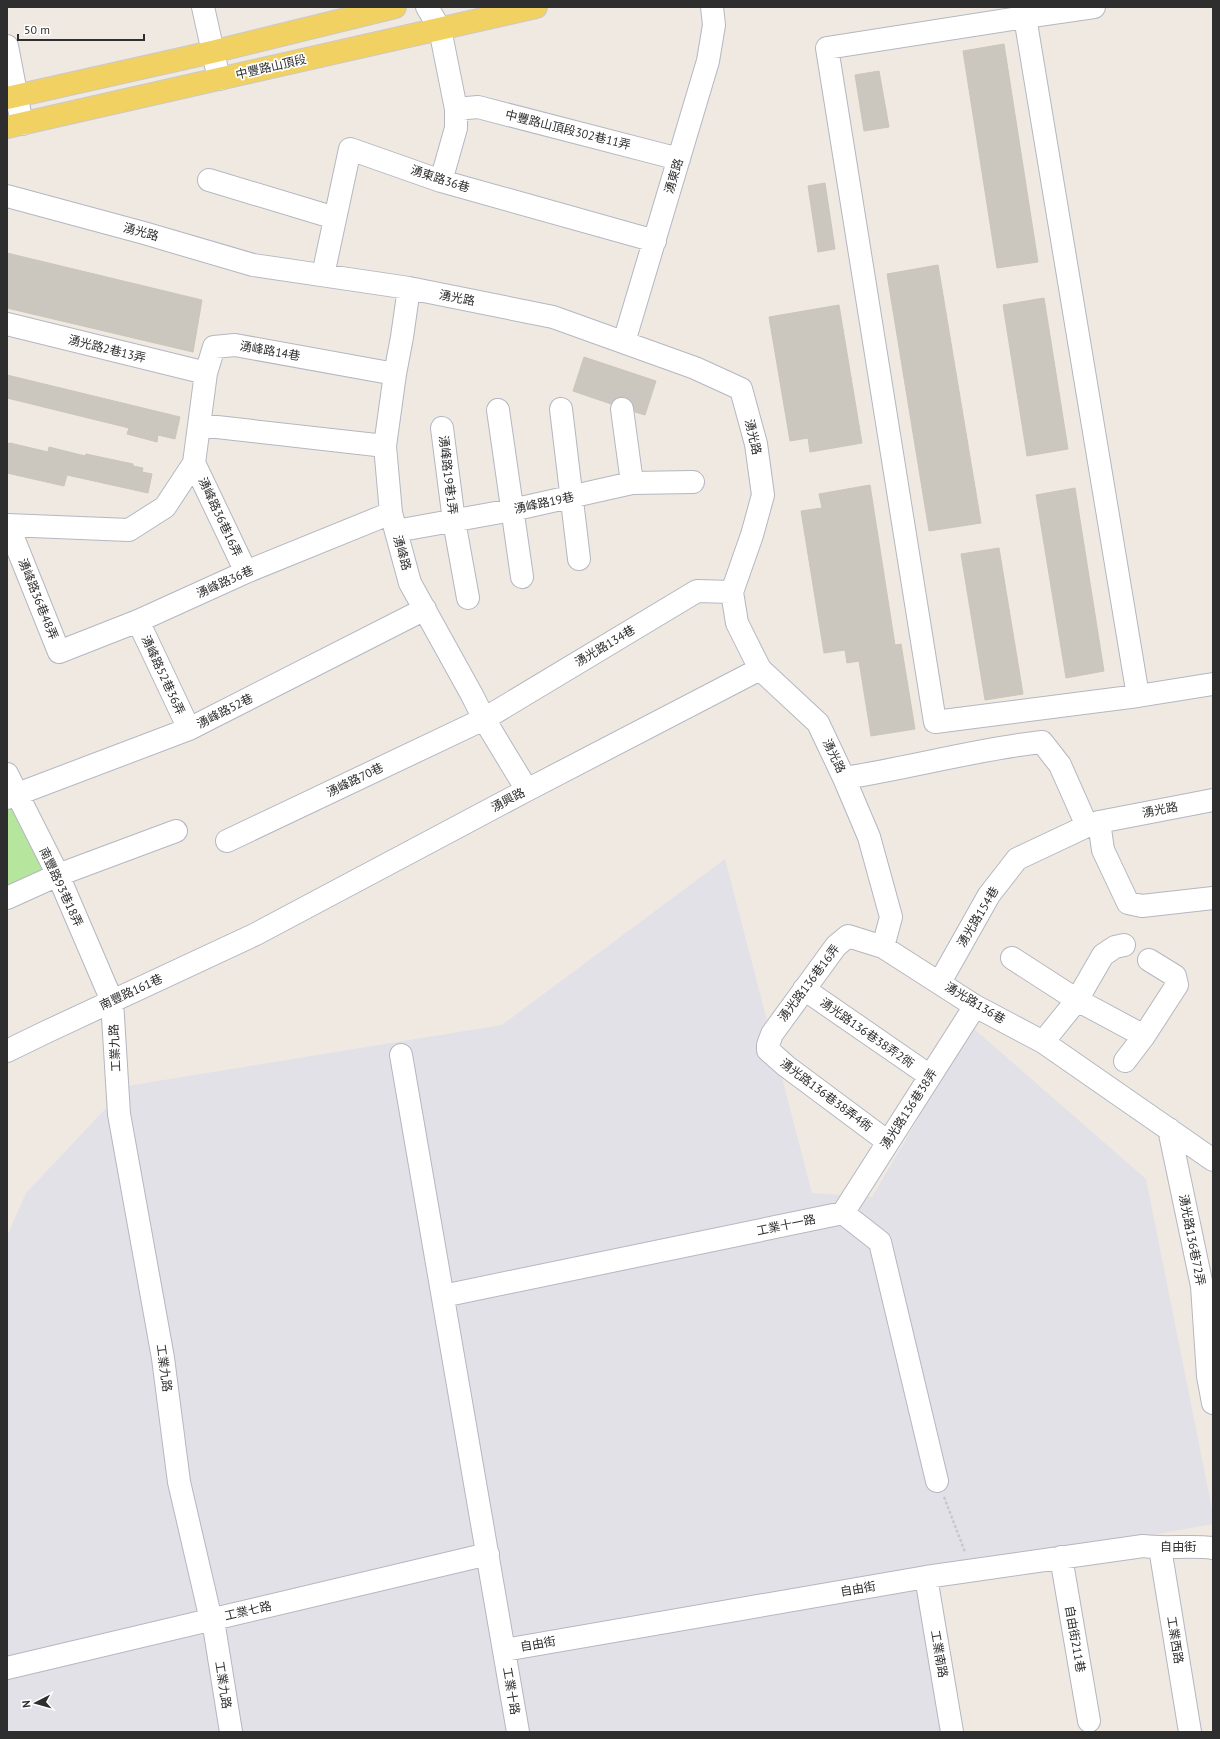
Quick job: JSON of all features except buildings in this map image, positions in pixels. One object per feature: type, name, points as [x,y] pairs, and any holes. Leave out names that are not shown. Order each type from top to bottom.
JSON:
[{"type":"main road","points":[[12,96],[212,52],[395,7]]},
{"type":"main road","name":"中豐路山頂段","points":[[15,126],[536,7]]},
{"type":"street","points":[[203,7],[219,79]]},
{"type":"street","points":[[427,7],[440,29],[456,109],[456,128],[441,181]]},
{"type":"street","name":"湧東路","points":[[624,342],[708,62],[714,25],[712,7]]},
{"type":"street","points":[[1094,7],[827,48],[935,722],[1138,696],[1213,684]]},
{"type":"street","points":[[1024,18],[1138,696]]},
{"type":"street","points":[[7,46],[15,126]]},
{"type":"street","name":"中豐路山頂段302巷11弄","points":[[456,109],[478,107],[679,159]]},
{"type":"street","name":"湧東路36巷","points":[[323,275],[350,149],[441,181],[655,241]]},
{"type":"street","points":[[209,180],[335,218]]},
{"type":"street","name":"湧光路","points":[[7,196],[144,232],[253,265],[409,288],[553,317],[695,368],[741,389],[756,444],[763,495],[752,535],[732,592],[737,623],[760,669],[818,723],[844,778],[1014,745],[1042,742],[1060,765],[1093,824],[1213,800]]},
{"type":"street","name":"湧峰路","points":[[409,288],[385,446],[393,522],[410,583],[484,719],[527,790]]},
{"type":"street","name":"湧光路2巷13弄","points":[[7,324],[206,373]]},
{"type":"street","name":"湧峰路14巷","points":[[194,463],[206,373],[214,347],[234,345],[395,374]]},
{"type":"street","points":[[562,409],[579,559]]},
{"type":"street","points":[[622,409],[632,483]]},
{"type":"street","points":[[498,410],[522,577]]},
{"type":"street","points":[[199,425],[385,446]]},
{"type":"street","name":"湧峰路19巷1弄","points":[[442,428],[454,521],[468,598]]},
{"type":"street","points":[[7,525],[129,530],[165,507],[194,463]]},
{"type":"street","name":"湧峰路36巷16弄","points":[[194,463],[246,572]]},
{"type":"street","name":"湧峰路19巷","points":[[393,522],[454,521],[512,510],[632,483],[693,482]]},
{"type":"street","name":"湧峰路36巷","points":[[59,652],[138,621],[246,572],[393,522]]},
{"type":"street","name":"湧峰路36巷48弄","points":[[7,525],[59,652]]},
{"type":"street","name":"湧光路134巷","points":[[484,719],[697,591],[732,592]]},
{"type":"street","name":"湧峰路52巷","points":[[12,796],[189,729],[425,609]]},
{"type":"street","name":"湧峰路52巷36弄","points":[[138,621],[189,729]]},
{"type":"street","name":"湧興路","points":[[256,934],[527,790],[760,669]]},
{"type":"street","name":"湧峰路70巷","points":[[227,841],[484,719]]},
{"type":"street","name":"南豐路93巷18弄","points":[[7,774],[12,796],[58,875],[112,1001]]},
{"type":"street","points":[[844,778],[869,837],[891,917],[883,948]]},
{"type":"street","points":[[1093,824],[1103,850],[1128,903],[1142,906],[1213,898]]},
{"type":"street","name":"湧光路154巷","points":[[940,982],[989,895],[1017,859],[1093,824]]},
{"type":"street","points":[[7,898],[58,875],[176,831]]},
{"type":"street","name":"南豐路161巷","points":[[7,1051],[256,934]]},
{"type":"street","name":"湧光路136巷16弄","points":[[768,1045],[772,1034],[804,989],[844,938],[848,936],[883,948]]},
{"type":"street","points":[[1043,1042],[1077,1000],[1103,955],[1116,947],[1124,945]]},
{"type":"street","name":"湧光路136巷","points":[[883,948],[940,982],[975,1006],[1043,1042],[1213,1160]]},
{"type":"street","points":[[1012,958],[1077,1000],[1144,1036]]},
{"type":"street","points":[[1125,1061],[1144,1036],[1177,985],[1175,976],[1149,960]]},
{"type":"street","name":"湧光路136巷38弄2衖","points":[[804,989],[930,1076]]},
{"type":"street","name":"工業九路","points":[[112,1001],[118,1114],[163,1358],[179,1482],[211,1620],[213,1620],[231,1732]]},
{"type":"street","name":"湧光路136巷38弄","points":[[843,1213],[975,1006]]},
{"type":"street","name":"湧光路136巷38弄4衖","points":[[768,1045],[768,1050],[786,1066],[888,1142]]},
{"type":"street","name":"工業十路","points":[[401,1055],[518,1732]]},
{"type":"street","name":"湧光路136巷72弄","points":[[1168,1128],[1202,1286],[1208,1376],[1213,1403]]},
{"type":"street","points":[[843,1213],[880,1242],[938,1481]]},
{"type":"street","name":"工業十一路","points":[[443,1296],[843,1213]]},
{"type":"street","name":"自由街","points":[[504,1650],[926,1577],[1143,1546],[1160,1548],[1210,1542]]},
{"type":"street","name":"工業西路","points":[[1160,1548],[1190,1732]]},
{"type":"street","name":"工業七路","points":[[7,1668],[488,1554]]},
{"type":"street","name":"自由街211巷","points":[[1061,1557],[1089,1721]]},
{"type":"street","name":"工業南路","points":[[926,1577],[952,1732]]},
{"type":"path","points":[[938,1481],[972,1570]]},
{"type":"shaded area","points":[[725,859],[812,1193],[872,1197],[972,1027],[1146,1179],[1213,1514],[1213,1524],[931,1575],[949,1732],[7,1732],[7,1236],[26,1193],[127,1086],[502,1025]]},
{"type":"green space","points":[[14,806],[46,873],[7,889],[7,808]]}]
